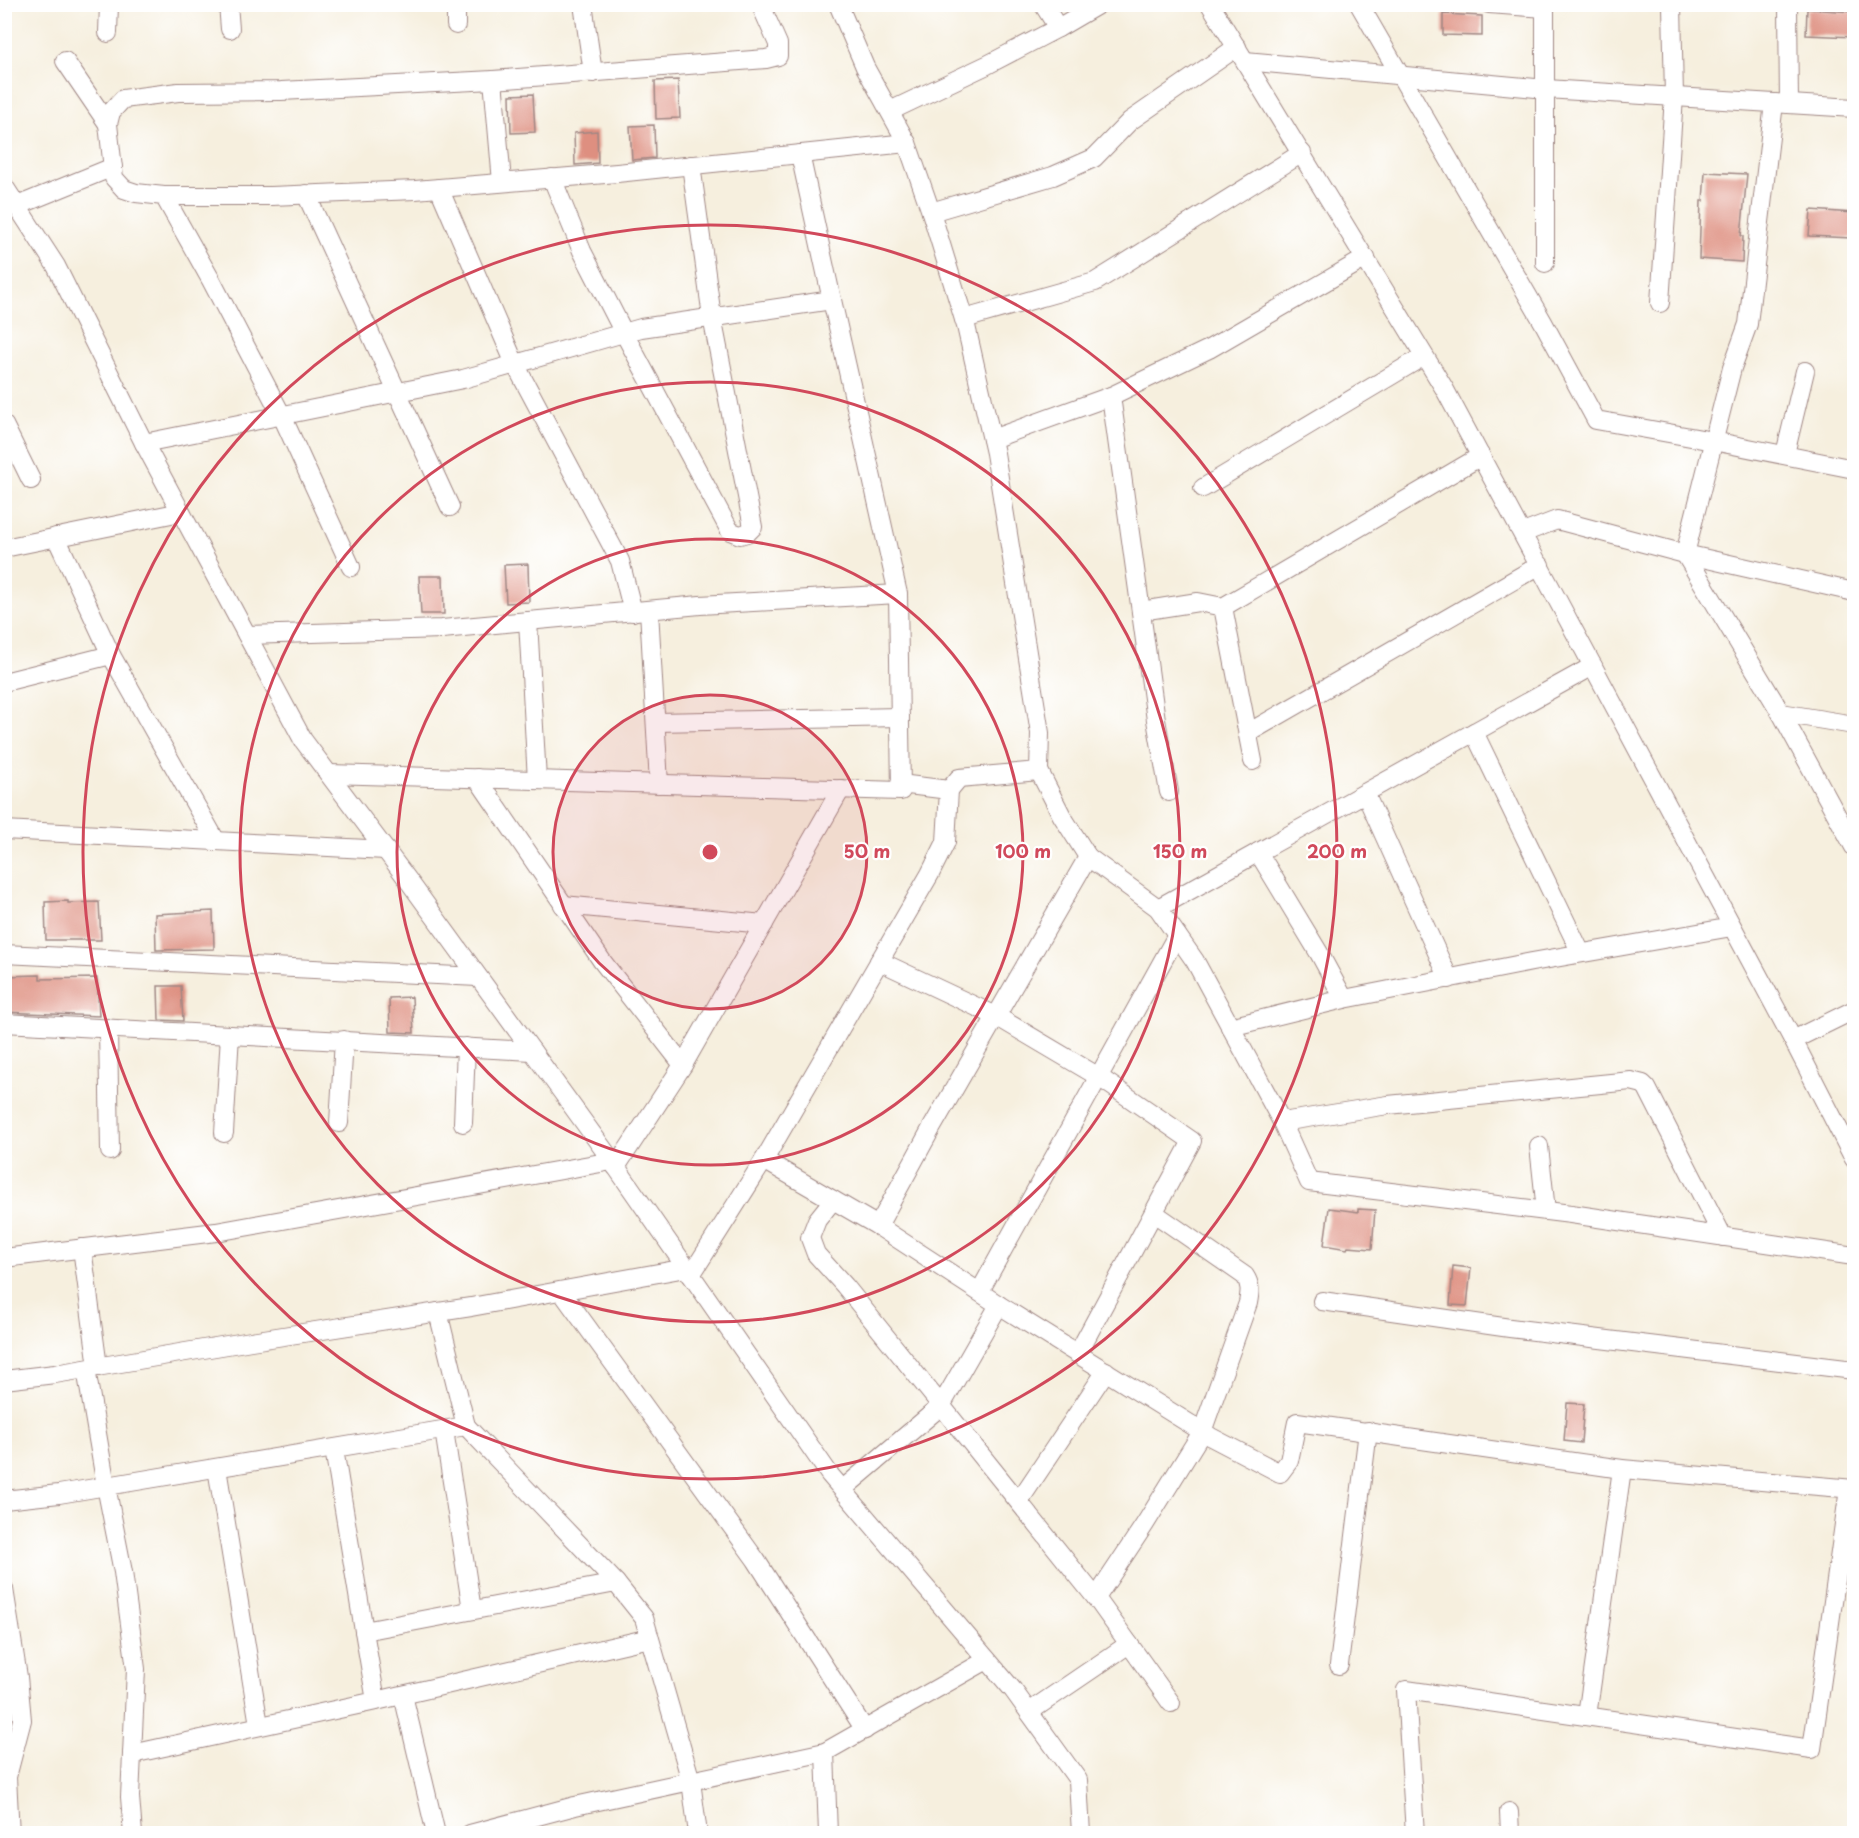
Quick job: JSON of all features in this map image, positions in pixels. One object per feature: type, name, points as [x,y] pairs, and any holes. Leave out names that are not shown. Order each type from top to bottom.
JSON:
[{"type":"street","points":[[108,33],[109,4]]},
{"type":"street","points":[[228,4],[230,29]]},
{"type":"street","points":[[456,4],[456,25]]},
{"type":"street","points":[[584,4],[593,73]]},
{"type":"street","points":[[838,4],[865,67],[907,142],[932,212],[964,319],[992,439],[1040,733],[1039,771],[1062,816],[1088,857],[1158,908],[1195,961],[1282,1122],[1309,1182],[1546,1211],[1854,1256]]},
{"type":"street","points":[[1043,4],[1058,28]]},
{"type":"street","points":[[890,111],[987,65],[1099,4]]},
{"type":"street","points":[[1210,4],[1366,258],[1481,456],[1794,1040],[1854,1159]]},
{"type":"street","points":[[1489,4],[1545,6],[1545,263]]},
{"type":"street","points":[[1660,303],[1674,97],[1672,4]]},
{"type":"street","points":[[1788,4],[1782,103],[1748,324],[1732,368],[1685,554],[1781,713],[1854,847]]},
{"type":"street","points":[[1362,5],[1399,75],[1543,322],[1596,420],[1785,454],[1854,469]]},
{"type":"street","points":[[762,8],[778,44],[778,56],[766,59],[493,80],[292,90],[178,92],[123,99],[111,112],[108,124],[114,178],[124,189],[136,193],[164,196],[306,194],[439,188],[907,142]]},
{"type":"street","points":[[932,212],[1053,176],[1094,158],[1130,120],[1241,54],[1399,75],[1546,89],[1854,108]]},
{"type":"street","points":[[65,61],[108,124]]},
{"type":"street","points":[[493,80],[502,182]]},
{"type":"street","points":[[964,319],[1095,282],[1302,153]]},
{"type":"street","points":[[329,774],[901,791],[898,594],[800,154]]},
{"type":"street","points":[[552,178],[582,251],[624,333],[730,531],[740,535],[753,527],[712,317],[691,165]]},
{"type":"street","points":[[17,206],[113,167]]},
{"type":"street","points":[[4,186],[56,266],[144,443],[303,740],[386,850],[614,1164],[824,1466],[987,1660],[1029,1712],[1078,1780],[1081,1833]]},
{"type":"street","points":[[439,188],[515,364],[620,561],[641,611],[656,722],[659,784]]},
{"type":"street","points":[[306,194],[450,507]]},
{"type":"street","points":[[164,196],[212,280],[282,416],[351,567]]},
{"type":"street","points":[[992,439],[1111,396],[1209,349],[1366,258]]},
{"type":"street","points":[[144,443],[464,380],[641,328],[832,300]]},
{"type":"street","points":[[1203,488],[1424,356]]},
{"type":"street","points":[[1785,454],[1805,371]]},
{"type":"street","points":[[1111,396],[1156,720],[1169,792]]},
{"type":"street","points":[[5,428],[31,480]]},
{"type":"street","points":[[1141,610],[1198,602],[1223,607],[1481,456]]},
{"type":"street","points":[[4,548],[181,512]]},
{"type":"street","points":[[1523,533],[1557,520],[1685,554],[1854,592]]},
{"type":"street","points":[[56,537],[111,655],[216,841]]},
{"type":"street","points":[[1248,733],[1540,565]]},
{"type":"street","points":[[247,635],[442,629],[700,605],[898,594]]},
{"type":"street","points":[[1223,607],[1253,761]]},
{"type":"street","points":[[528,621],[537,780]]},
{"type":"street","points":[[4,681],[111,655]]},
{"type":"street","points":[[1158,908],[1593,666]]},
{"type":"street","points":[[1781,713],[1854,725]]},
{"type":"street","points":[[656,722],[900,717]]},
{"type":"street","points":[[1474,732],[1581,953]]},
{"type":"street","points":[[4,1380],[92,1368],[689,1271],[764,1160],[930,874],[946,842],[949,790],[959,778],[1039,771]]},
{"type":"street","points":[[477,778],[602,962],[683,1065]]},
{"type":"street","points":[[900,784],[949,790]]},
{"type":"street","points":[[4,1258],[216,1232],[614,1164],[683,1065],[841,789]]},
{"type":"street","points":[[1365,793],[1449,979]]},
{"type":"street","points":[[4,830],[386,850]]},
{"type":"street","points":[[1258,852],[1344,999]]},
{"type":"street","points":[[878,1226],[1088,857]]},
{"type":"street","points":[[563,905],[764,924]]},
{"type":"street","points":[[1230,1027],[1344,999],[1581,953],[1732,927]]},
{"type":"street","points":[[980,1292],[1177,935]]},
{"type":"street","points":[[4,954],[478,977]]},
{"type":"street","points":[[879,962],[996,1016],[1099,1077],[1192,1142],[1078,1353]]},
{"type":"street","points":[[1794,1040],[1854,1010]]},
{"type":"street","points":[[4,1023],[532,1051]]},
{"type":"street","points":[[108,1028],[110,1151]]},
{"type":"street","points":[[224,1132],[230,1035]]},
{"type":"street","points":[[339,1123],[344,1040]]},
{"type":"street","points":[[463,1123],[466,1047]]},
{"type":"street","points":[[1282,1122],[1388,1105],[1638,1082],[1647,1088],[1724,1237]]},
{"type":"street","points":[[1539,1146],[1546,1211]]},
{"type":"street","points":[[764,1160],[878,1226],[1202,1432],[1280,1473],[1289,1461],[1297,1422],[1622,1469],[1852,1489],[1812,1749],[1406,1690],[1415,1833]]},
{"type":"street","points":[[833,1200],[817,1220],[810,1238],[816,1254],[845,1286],[1096,1598],[1171,1703]]},
{"type":"street","points":[[1096,1598],[1202,1432],[1248,1303],[1250,1283],[1245,1276],[1154,1213]]},
{"type":"street","points":[[82,1248],[92,1368],[106,1486],[123,1572],[136,1669],[130,1797],[133,1833]]},
{"type":"street","points":[[561,1291],[756,1560],[865,1730]]},
{"type":"street","points":[[1322,1301],[1510,1328],[1854,1370]]},
{"type":"street","points":[[843,1489],[941,1406],[999,1305]]},
{"type":"street","points":[[438,1312],[466,1426],[616,1583],[644,1618],[691,1781],[698,1833]]},
{"type":"street","points":[[1018,1501],[1106,1371]]},
{"type":"street","points":[[4,1500],[106,1486],[466,1426]]},
{"type":"street","points":[[444,1430],[472,1610]]},
{"type":"street","points":[[1338,1665],[1368,1431]]},
{"type":"street","points":[[334,1449],[376,1701]]},
{"type":"street","points":[[218,1468],[259,1725]]},
{"type":"street","points":[[1587,1716],[1622,1469]]},
{"type":"street","points":[[364,1631],[616,1583]]},
{"type":"street","points":[[4,1588],[22,1719],[7,1777],[10,1833]]},
{"type":"street","points":[[132,1754],[650,1638]]},
{"type":"street","points":[[1029,1712],[1129,1644]]},
{"type":"street","points":[[470,1833],[575,1806],[825,1752],[987,1660]]},
{"type":"street","points":[[403,1695],[436,1833]]},
{"type":"street","points":[[825,1752],[828,1833]]},
{"type":"street","points":[[1509,1812],[1510,1833]]},
{"type":"building","points":[[1807,9],[1854,12],[1854,37],[1806,35]]},
{"type":"building","points":[[1443,14],[1482,16],[1482,36],[1443,35]]},
{"type":"building","points":[[678,80],[680,118],[656,119],[655,81]]},
{"type":"building","points":[[533,94],[535,132],[511,133],[510,95]]},
{"type":"building","points":[[654,125],[655,158],[632,160],[630,126]]},
{"type":"building","points":[[597,131],[598,163],[575,165],[574,133]]},
{"type":"building","points":[[1705,172],[1747,174],[1741,236],[1743,236],[1742,262],[1699,259],[1701,201],[1703,201]]},
{"type":"building","points":[[1811,210],[1853,213],[1852,238],[1809,236]]},
{"type":"building","points":[[528,564],[529,602],[506,603],[504,565]]},
{"type":"building","points":[[419,576],[443,576],[444,614],[421,614]]},
{"type":"building","points":[[68,901],[68,903],[99,902],[101,940],[46,940],[45,902]]},
{"type":"building","points":[[213,911],[214,949],[156,950],[155,914]]},
{"type":"building","points":[[40,975],[40,979],[97,978],[99,1016],[4,1012],[4,976]]},
{"type":"building","points":[[158,986],[181,986],[183,1021],[159,1020]]},
{"type":"building","points":[[412,997],[414,1033],[390,1032],[389,998]]},
{"type":"building","points":[[1329,1208],[1358,1212],[1358,1209],[1375,1210],[1372,1249],[1348,1247],[1347,1249],[1324,1245]]},
{"type":"building","points":[[1453,1266],[1471,1268],[1467,1306],[1450,1305]]},
{"type":"building","points":[[1567,1403],[1584,1404],[1581,1443],[1564,1441]]}]
